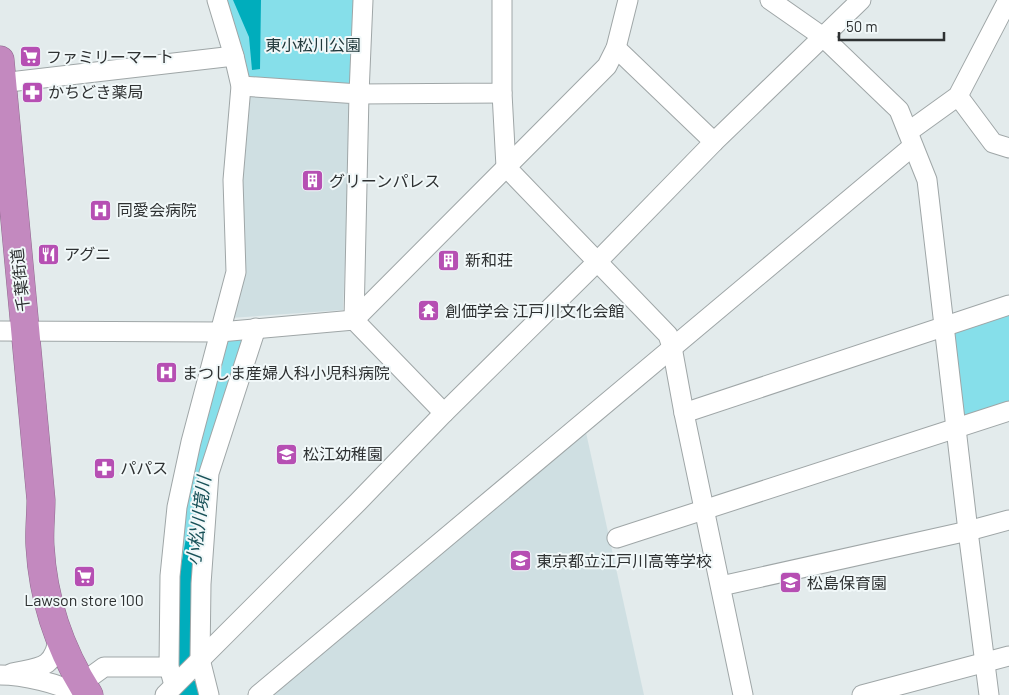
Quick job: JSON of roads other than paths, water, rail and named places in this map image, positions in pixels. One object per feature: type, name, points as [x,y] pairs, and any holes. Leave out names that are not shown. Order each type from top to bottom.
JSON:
[{"type":"highway","name":"千葉街道","points":[[1,76],[13,332],[41,500],[66,610],[77,640],[85,691]]},
{"type":"highway","name":"千葉街道","points":[[41,500],[40,546],[49,605],[59,638],[85,691]]},
{"type":"street","points":[[170,690],[170,576],[177,507],[191,442],[236,272],[233,180],[241,86],[217,0]]},
{"type":"street","points":[[363,0],[354,320],[444,413]]},
{"type":"street","points":[[502,0],[502,93],[506,167],[668,335],[744,695]]},
{"type":"street","points":[[13,332],[220,332],[354,320],[607,66],[616,48],[628,0]]},
{"type":"street","points":[[770,0],[823,37],[899,110],[927,180],[989,695]]},
{"type":"street","points":[[170,690],[714,142],[861,0]]},
{"type":"street","points":[[258,695],[672,347],[958,96],[1008,0]]},
{"type":"street","points":[[616,48],[714,142]]},
{"type":"street","points":[[1,76],[234,56]]},
{"type":"street","points":[[241,86],[359,94],[502,93]]},
{"type":"street","points":[[958,96],[993,144],[1009,148]]},
{"type":"street","points":[[684,412],[1009,305]]},
{"type":"street","points":[[209,695],[200,659],[201,584],[210,473],[256,328]]},
{"type":"street","points":[[617,538],[1009,411]]},
{"type":"street","points":[[721,586],[968,531],[1009,520]]},
{"type":"street","points":[[2,675],[44,666],[56,653],[59,638]]},
{"type":"street","points":[[862,695],[1009,656]]},
{"type":"street","points":[[2,675],[36,680],[85,691],[104,667],[169,667]]},
{"type":"waterway","name":"小松川境川","points":[[182,660],[180,641],[198,542]]},
{"type":"waterway","points":[[186,690],[187,695]]},
{"type":"place","name":"ファミリーマート","points":[[30,57]]},
{"type":"place","name":"かちどき薬局","points":[[32,92]]},
{"type":"place","name":"グリーンパレス","points":[[313,181]]},
{"type":"place","name":"同愛会病院","points":[[101,210]]},
{"type":"place","name":"アグニ","points":[[48,254]]},
{"type":"place","name":"新和荘","points":[[449,260]]},
{"type":"place","name":"創価学会 江戸川文化会館","points":[[429,311]]},
{"type":"place","name":"まつしま産婦人科小児科病院","points":[[166,373]]},
{"type":"place","name":"松江幼稚園","points":[[287,454]]},
{"type":"place","name":"パパス","points":[[104,468]]},
{"type":"place","name":"東京都立江戸川高等学校","points":[[520,561]]},
{"type":"place","name":"Lawson store 100","points":[[84,576]]},
{"type":"place","name":"松島保育園","points":[[791,583]]},
{"type":"park label","name":"東小松川公園","points":[[313,45]]}]
